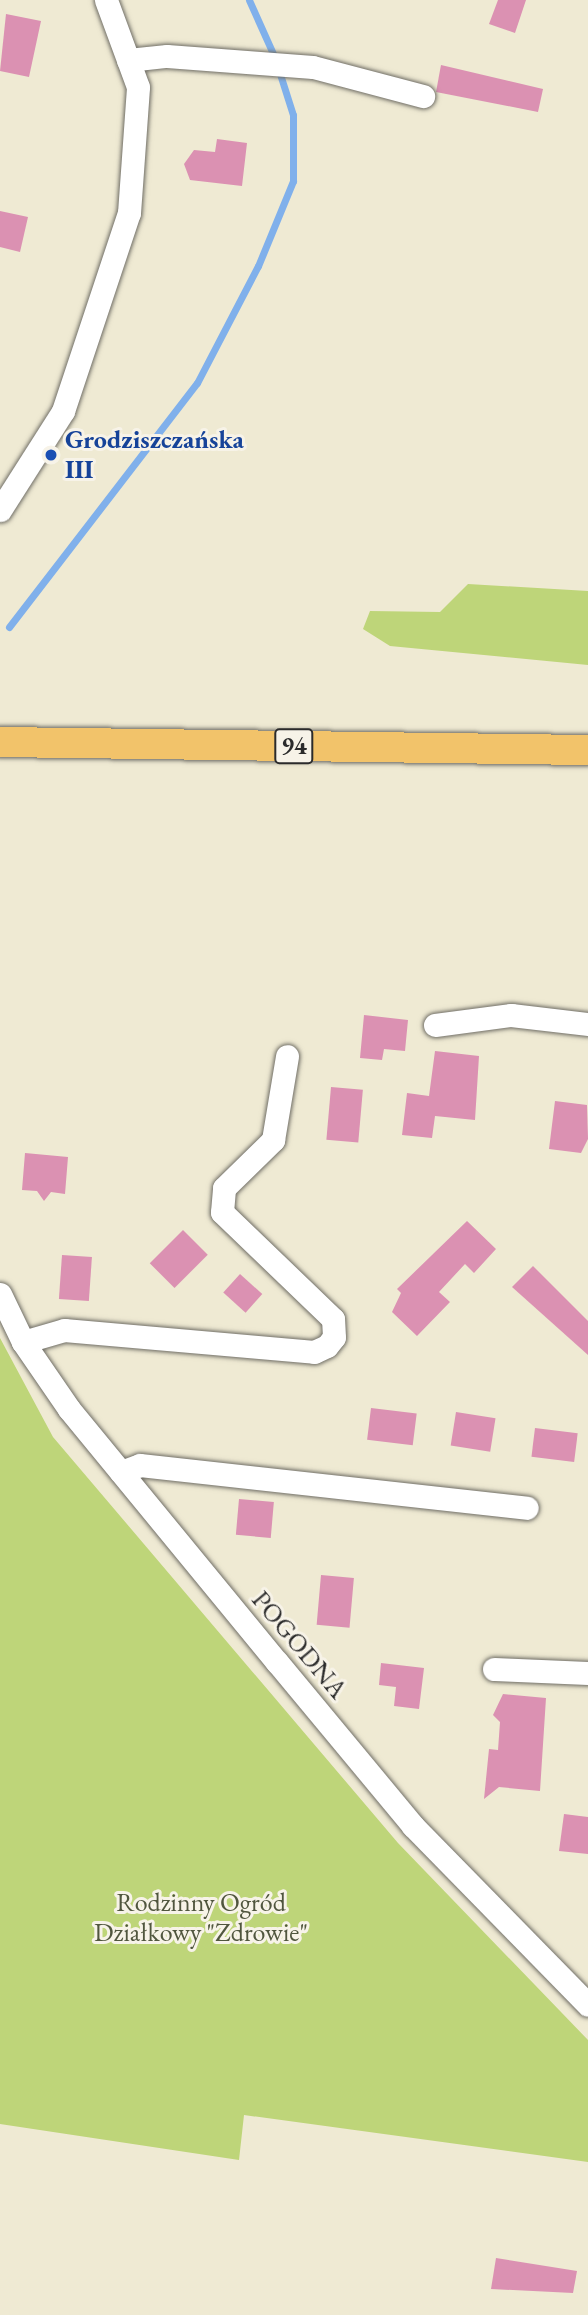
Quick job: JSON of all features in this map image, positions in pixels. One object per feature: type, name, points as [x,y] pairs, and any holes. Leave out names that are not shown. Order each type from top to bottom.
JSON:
[{"type":"main road","name":"94","points":[[0,742],[588,750]]},
{"type":"street","points":[[0,510],[63,411],[129,213],[138,87],[106,0]]},
{"type":"street","points":[[128,60],[167,56],[313,67],[424,96]]},
{"type":"street","points":[[435,1026],[511,1015],[588,1024]]},
{"type":"street","points":[[23,1342],[65,1330],[314,1352],[327,1346],[334,1337],[333,1319],[222,1212],[224,1188],[273,1140],[287,1056]]},
{"type":"street","name":"POGODNA","points":[[0,1294],[23,1342],[121,1472],[413,1826],[588,2005]]},
{"type":"street","points":[[121,1472],[140,1465],[527,1508]]},
{"type":"street","points":[[494,1670],[588,1674]]},
{"type":"green space","points":[[468,584],[588,591],[588,665],[390,646],[363,629],[370,611],[440,612]]},
{"type":"green space","name":"Rodzinny Ogród Działkowy \"Zdrowie\"","points":[[0,1338],[53,1437],[398,1843],[588,2040],[588,2162],[244,2115],[239,2160],[0,2124]]},
{"type":"building","points":[[498,0],[526,0],[515,33],[489,24]]},
{"type":"building","points":[[6,14],[41,21],[29,77],[0,71]]},
{"type":"building","points":[[441,65],[543,89],[538,112],[436,92]]},
{"type":"building","points":[[217,139],[247,143],[242,186],[190,180],[184,164],[194,150],[215,152]]},
{"type":"building","points":[[0,211],[28,217],[20,252],[0,247]]},
{"type":"building","points":[[364,1015],[408,1020],[405,1051],[384,1049],[382,1060],[360,1058]]},
{"type":"building","points":[[435,1051],[479,1056],[475,1120],[435,1116],[432,1138],[402,1135],[407,1093],[429,1096]]},
{"type":"building","points":[[331,1087],[363,1090],[358,1143],[326,1140]]},
{"type":"building","points":[[555,1101],[587,1105],[588,1139],[581,1153],[549,1149]]},
{"type":"building","points":[[25,1153],[68,1157],[65,1194],[51,1192],[44,1201],[37,1191],[22,1190]]},
{"type":"building","points":[[467,1221],[496,1249],[474,1273],[465,1264],[439,1292],[450,1302],[417,1336],[392,1312],[401,1293],[397,1289]]},
{"type":"building","points":[[183,1230],[208,1255],[175,1288],[150,1263]]},
{"type":"building","points":[[62,1255],[92,1257],[89,1301],[59,1299]]},
{"type":"building","points":[[533,1266],[588,1321],[588,1355],[512,1287]]},
{"type":"building","points":[[240,1274],[262,1294],[246,1313],[223,1293]]},
{"type":"building","points":[[371,1408],[417,1414],[413,1445],[367,1440]]},
{"type":"building","points":[[456,1412],[496,1418],[490,1452],[451,1446]]},
{"type":"building","points":[[535,1428],[578,1433],[574,1462],[531,1457]]},
{"type":"building","points":[[239,1499],[274,1502],[271,1538],[236,1535]]},
{"type":"building","points":[[321,1575],[354,1578],[350,1628],[317,1625]]},
{"type":"building","points":[[381,1663],[424,1668],[419,1709],[394,1706],[396,1687],[379,1685]]},
{"type":"building","points":[[503,1694],[546,1698],[540,1791],[499,1787],[484,1799],[489,1749],[498,1750],[500,1722],[493,1715]]},
{"type":"building","points":[[564,1814],[588,1817],[588,1854],[559,1851]]},
{"type":"building","points":[[496,2258],[577,2271],[573,2293],[491,2289]]},
{"type":"waterway","points":[[249,0],[274,56]]},
{"type":"waterway","points":[[9,627],[197,383],[258,266],[293,181],[293,115],[280,74]]},
{"type":"place","name":"Grodziszczańska III","points":[[51,455]]}]
